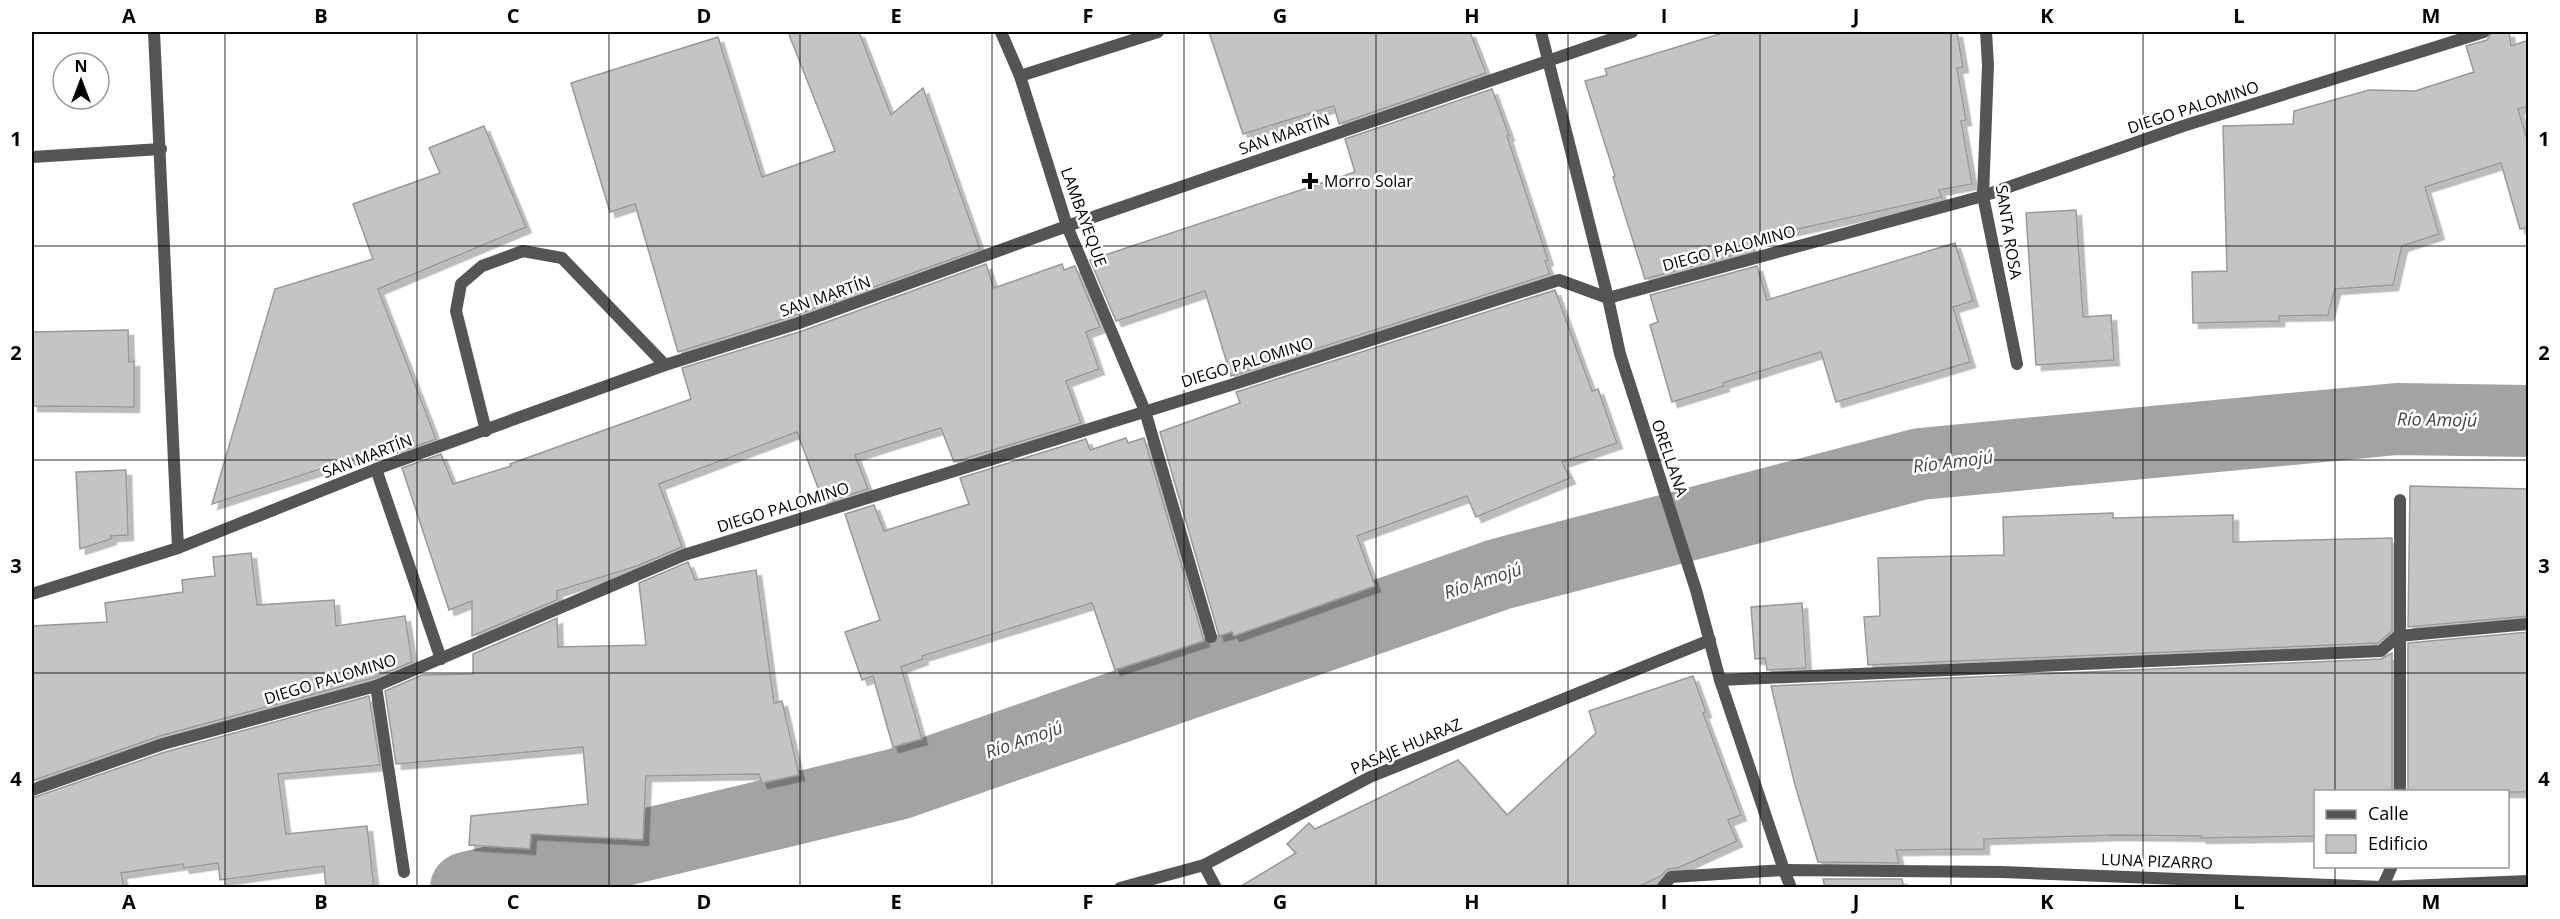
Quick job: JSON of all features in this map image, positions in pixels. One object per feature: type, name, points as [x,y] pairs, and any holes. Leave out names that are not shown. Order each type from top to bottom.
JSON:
[{"type":"street","points":[[154,32],[178,548]]},
{"type":"street","name":"LAMBAYEQUE","points":[[1001,32],[1020,76],[1066,226],[1145,411],[1211,637]]},
{"type":"street","points":[[1020,76],[1158,32]]},
{"type":"street","name":"ORELLANA","points":[[1540,32],[1549,60],[1620,354],[1639,420],[1696,590],[1720,680],[1791,888]]},
{"type":"street","name":"SAN MARTÍN","points":[[32,594],[178,548],[376,469],[665,365],[799,323],[1066,226],[1632,32]]},
{"type":"street","name":"SANTA ROSA","points":[[1986,32],[1988,65],[1983,196],[2017,364]]},
{"type":"street","name":"DIEGO PALOMINO","points":[[32,790],[163,744],[376,686],[684,555],[1559,280],[1608,298],[1983,196],[2182,126],[2484,32]]},
{"type":"street","points":[[32,157],[161,148]]},
{"type":"street","points":[[486,430],[456,311],[461,284],[482,266],[523,251],[562,258],[665,365]]},
{"type":"street","points":[[376,469],[441,659]]},
{"type":"street","points":[[2400,500],[2398,636],[2400,790]]},
{"type":"street","points":[[1720,680],[2381,651],[2398,636],[2529,624]]},
{"type":"street","name":"PASAJE HUARAZ","points":[[1120,888],[1204,865],[1370,777],[1710,640]]},
{"type":"street","points":[[376,686],[404,872]]},
{"type":"street","points":[[1204,865],[1216,888]]},
{"type":"street","points":[[2382,887],[2392,868]]},
{"type":"street","name":"LUNA PIZARRO","points":[[1662,888],[1671,878],[1784,870],[2002,872],[2382,887],[2529,881]]},
{"type":"building","points":[[788,32],[859,32],[891,115],[923,88],[980,249],[796,315],[678,352],[635,204],[610,212],[571,83],[718,37],[762,177],[835,151]]},
{"type":"building","points":[[1209,32],[1470,32],[1486,73],[1339,124],[1334,106],[1243,134]]},
{"type":"building","points":[[1726,32],[1957,32],[1963,67],[1957,68],[1966,120],[1961,121],[1972,184],[1939,190],[1942,197],[1748,240],[1752,250],[1645,279],[1585,81],[1607,75],[1605,69]]},
{"type":"building","points":[[2492,32],[2509,32],[2511,46],[2529,40],[2529,106],[2518,109],[2529,146],[2529,227],[2520,229],[2501,163],[2425,187],[2439,234],[2402,246],[2393,285],[2335,289],[2328,315],[2279,316],[2279,321],[2193,323],[2192,272],[2227,271],[2223,126],[2293,124],[2294,111],[2369,90],[2415,91],[2474,72],[2466,46],[2487,40]]},
{"type":"building","points":[[1492,89],[1509,135],[1507,136],[1548,260],[1545,261],[1550,274],[1231,376],[1205,291],[1116,321],[1090,260],[1355,172],[1345,139]]},
{"type":"building","points":[[484,126],[526,227],[378,289],[436,439],[397,453],[395,445],[212,504],[275,289],[373,259],[353,204],[440,173],[429,148]]},
{"type":"building","points":[[2076,210],[2083,317],[2111,315],[2114,360],[2036,365],[2026,213]]},
{"type":"building","points":[[1955,243],[1973,301],[1953,307],[1970,362],[1836,402],[1821,352],[1672,402],[1650,325],[1658,322],[1650,295],[1757,266],[1767,300]]},
{"type":"building","points":[[986,264],[994,288],[1062,264],[1064,270],[1075,266],[1100,327],[1086,332],[1099,369],[1066,381],[1081,423],[954,462],[941,428],[855,455],[868,489],[823,501],[797,432],[659,484],[682,547],[637,566],[557,591],[557,600],[472,636],[472,601],[449,610],[402,468],[441,454],[453,484],[511,466],[510,464],[691,399],[682,368],[802,331]]},
{"type":"building","points":[[1555,290],[1592,391],[1598,389],[1617,443],[1562,462],[1570,478],[1476,517],[1467,496],[1357,536],[1375,586],[1234,636],[1232,632],[1219,636],[1160,432],[1240,403],[1236,392]]},
{"type":"building","points":[[128,330],[129,362],[134,361],[134,407],[32,406],[32,332]]},
{"type":"building","points":[[1126,438],[1128,443],[1144,438],[1204,641],[1115,670],[1092,603],[922,656],[923,659],[901,667],[922,739],[893,747],[873,676],[862,680],[845,632],[880,620],[845,514],[874,505],[884,531],[969,504],[960,478],[1086,439],[1090,450]]},
{"type":"building","points":[[126,470],[128,535],[111,536],[111,539],[80,549],[76,472]]},
{"type":"building","points":[[2410,486],[2529,489],[2529,616],[2408,627]]},
{"type":"building","points":[[2113,513],[2113,518],[2233,515],[2233,542],[2392,538],[2392,631],[2378,643],[1868,665],[1864,617],[1880,616],[1878,558],[2004,555],[2003,517]]},
{"type":"building","points":[[251,553],[257,605],[334,600],[336,626],[405,616],[412,662],[373,678],[160,736],[32,781],[32,626],[107,622],[105,603],[183,592],[182,580],[215,576],[213,557]]},
{"type":"building","points":[[688,562],[695,580],[756,570],[774,703],[782,701],[799,775],[762,783],[759,774],[646,776],[643,840],[531,834],[530,849],[469,845],[471,816],[588,804],[583,747],[396,764],[385,691],[422,675],[473,674],[473,654],[557,618],[558,647],[646,645],[639,583]]},
{"type":"building","points":[[1802,603],[1806,668],[1767,670],[1765,658],[1755,659],[1751,607]]},
{"type":"building","points":[[2529,632],[2529,792],[2408,790],[2408,643]]},
{"type":"building","points":[[2392,653],[2392,790],[2314,790],[2314,836],[2201,838],[2201,836],[2118,835],[1984,839],[1984,849],[1896,850],[1899,863],[1818,862],[1795,785],[1771,686],[2381,659]]},
{"type":"building","points":[[1693,676],[1706,712],[1703,713],[1741,815],[1728,820],[1737,841],[1678,868],[1668,869],[1661,876],[1636,888],[1238,888],[1296,853],[1287,844],[1309,823],[1315,829],[1458,760],[1507,815],[1596,733],[1589,711]]},
{"type":"building","points":[[369,696],[380,765],[278,774],[286,834],[367,826],[374,888],[326,888],[324,866],[220,880],[218,863],[184,868],[183,864],[121,873],[124,888],[32,888],[32,798],[165,752]]},
{"type":"building","points":[[1823,879],[1902,879],[1904,888],[1825,888]]},
{"type":"waterway","name":"Río Amojú","points":[[466,888],[898,784],[1500,574],[1920,464],[2397,419],[2528,421]]},
{"type":"place","name":"Morro Solar","points":[[1310,181]]}]
